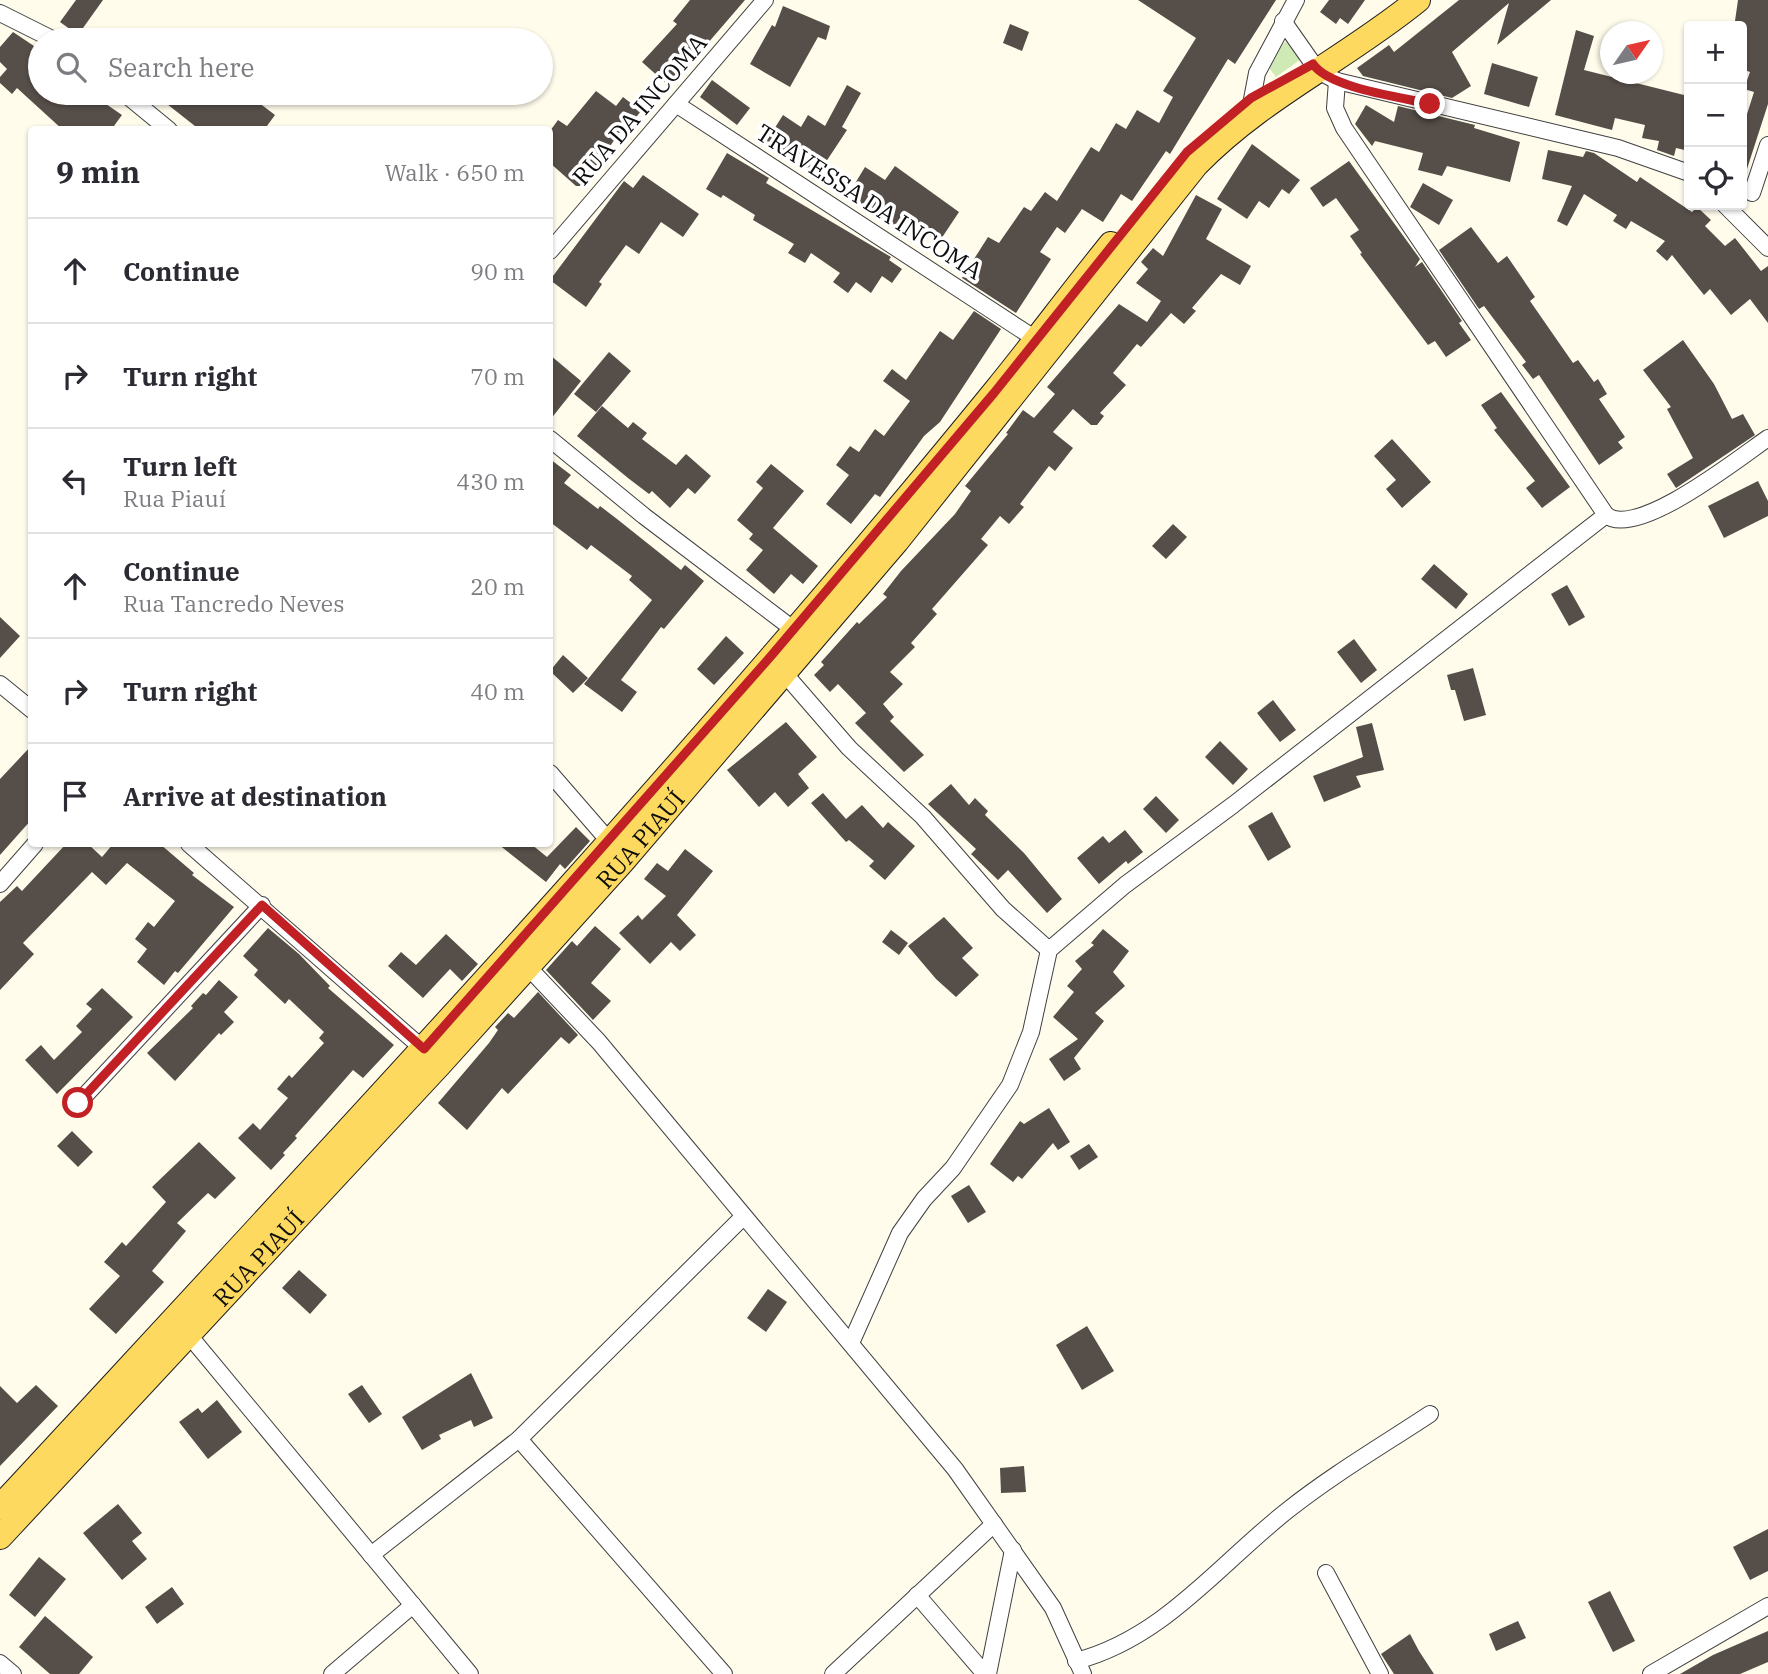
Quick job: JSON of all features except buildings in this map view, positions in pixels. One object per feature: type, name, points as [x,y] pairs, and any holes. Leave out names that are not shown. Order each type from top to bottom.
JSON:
[{"type":"main road","points":[[1323,72],[1407,0]]},
{"type":"main road","points":[[1250,106],[1323,72],[1419,0]]},
{"type":"main road","name":"RUA PIAUÍ","points":[[0,1537],[188,1334],[432,1056],[609,841],[793,629],[1037,340],[1187,152],[1250,106]]},
{"type":"main road","name":"RUA PIAUÍ","points":[[432,1056],[528,967],[784,673],[897,541],[1176,189],[1250,106]]},
{"type":"main road","points":[[0,1507],[432,1056]]},
{"type":"street","name":"RUA DA INCOMA","points":[[553,248],[765,0]]},
{"type":"street","points":[[1250,106],[1257,73],[1296,0]]},
{"type":"street","points":[[0,13],[30,28]]},
{"type":"street","points":[[1283,21],[1323,72],[1344,128],[1605,515],[1625,522],[1649,514],[1768,438]]},
{"type":"street","points":[[1323,72],[1574,136],[1684,171]]},
{"type":"street","name":"TRAVESSA DA INCOMA","points":[[676,104],[1037,340]]},
{"type":"street","points":[[139,105],[164,126]]},
{"type":"street","points":[[1754,193],[1768,145]]},
{"type":"street","points":[[1730,210],[1768,248]]},
{"type":"street","points":[[553,441],[644,516],[793,629]]},
{"type":"street","points":[[851,1343],[900,1233],[924,1199],[953,1168],[1010,1085],[1031,1032],[1049,950],[1125,885],[1233,805],[1605,515]]},
{"type":"street","points":[[784,673],[849,748],[923,817],[1003,909],[1049,950]]},
{"type":"street","points":[[0,684],[28,707]]},
{"type":"street","points":[[553,776],[609,841]]},
{"type":"street","points":[[0,884],[32,847]]},
{"type":"street","points":[[193,847],[432,1056]]},
{"type":"street","points":[[78,1103],[262,905]]},
{"type":"street","points":[[528,967],[599,1042],[933,1441],[1053,1608],[1079,1667],[1141,1633],[1186,1601],[1288,1510],[1430,1414]]},
{"type":"street","points":[[371,1555],[519,1439],[743,1217]]},
{"type":"street","points":[[188,1334],[470,1674]]},
{"type":"street","points":[[519,1439],[724,1674]]},
{"type":"street","points":[[833,1674],[994,1524]]},
{"type":"street","points":[[986,1674],[1013,1550]]},
{"type":"street","points":[[1326,1573],[1380,1674]]},
{"type":"street","points":[[917,1595],[986,1674]]},
{"type":"street","points":[[332,1674],[413,1605]]},
{"type":"street","points":[[1651,1674],[1768,1606]]},
{"type":"street","points":[[0,1663],[13,1674]]},
{"type":"green space","points":[[1285,42],[1289,42],[1301,59],[1276,77],[1267,65]]},
{"type":"route","points":[[78,1103],[262,905],[424,1049],[771,656],[994,393],[1153,192],[1204,135],[1251,98],[1313,64],[1318,71],[1337,81],[1430,104]]}]
